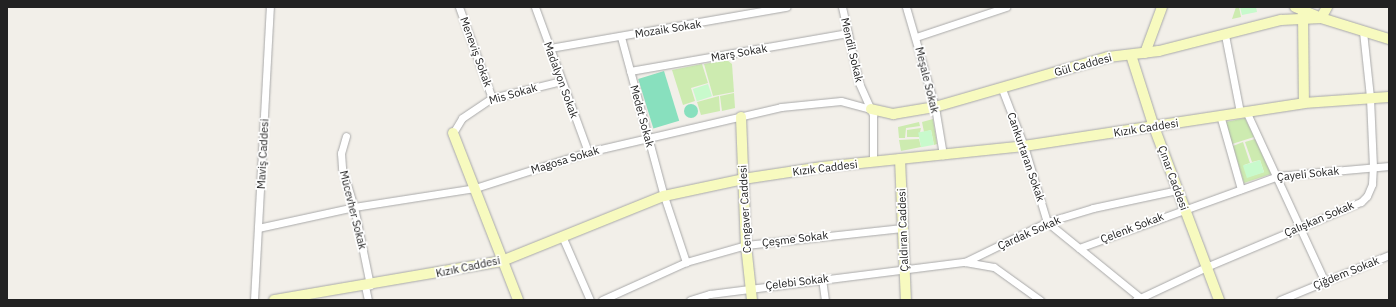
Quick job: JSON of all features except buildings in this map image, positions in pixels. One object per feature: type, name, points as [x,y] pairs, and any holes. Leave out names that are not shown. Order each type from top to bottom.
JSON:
[{"type":"street","name":"Maviş Caddesi","points":[[254,300],[270,7]]},
{"type":"street","name":"Meneviş Sokak","points":[[459,7],[492,98]]},
{"type":"street","name":"Madalyon Sokak","points":[[535,7],[588,152]]},
{"type":"street","name":"Mozaik Sokak","points":[[550,48],[786,7]]},
{"type":"street","name":"Mendil Sokak","points":[[842,7],[859,83],[871,109],[874,120],[872,162]]},
{"type":"street","name":"Meşale Sokak","points":[[906,7],[916,37],[935,107],[944,154]]},
{"type":"street","points":[[916,37],[1006,7]]},
{"type":"street","points":[[1145,53],[1162,7]]},
{"type":"street","points":[[1321,18],[1326,7]]},
{"type":"street","points":[[1304,103],[1301,12],[1389,39]]},
{"type":"street","name":"Gül Caddesi","points":[[871,109],[893,114],[935,107],[1002,89],[1093,60],[1145,53],[1225,35],[1281,20],[1301,12]]},
{"type":"street","name":"Çalışkan Sokak","points":[[1140,299],[1206,267],[1360,202],[1370,191],[1373,167],[1370,97],[1363,32]]},
{"type":"street","name":"Marş Sokak","points":[[630,71],[848,34]]},
{"type":"street","points":[[1225,35],[1243,111],[1278,176],[1325,282]]},
{"type":"street","name":"Medet Sokak","points":[[621,36],[664,196],[686,262]]},
{"type":"street","name":"Çınar Caddesi","points":[[1132,55],[1154,127],[1219,300]]},
{"type":"street","name":"Mis Sokak","points":[[453,133],[462,118],[492,98],[562,81]]},
{"type":"street","name":"Cankurtaran Sokak","points":[[1002,89],[1024,146],[1047,222]]},
{"type":"street","name":"Kızık Caddesi","points":[[274,300],[309,297],[502,261],[664,196],[743,179],[872,162],[1024,146],[1154,127],[1243,111],[1304,103],[1370,97],[1389,97]]},
{"type":"street","name":"Magosa Sokak","points":[[258,228],[354,207],[475,188],[588,152],[798,104],[832,100],[855,103],[871,109]]},
{"type":"street","points":[[1220,115],[1241,189]]},
{"type":"street","name":"Cengaver Caddesi","points":[[741,117],[746,245],[752,300]]},
{"type":"street","points":[[453,133],[518,300]]},
{"type":"street","name":"Mücevher Sokak","points":[[346,136],[341,160],[354,207],[368,285],[368,300]]},
{"type":"street","name":"Çaldıran Caddesi","points":[[900,159],[906,300]]},
{"type":"street","name":"Çayeli Sokak","points":[[1184,208],[1278,176],[1389,166]]},
{"type":"street","name":"Çardak Sokak","points":[[904,268],[965,262],[1047,222],[1092,208],[1178,190]]},
{"type":"street","name":"Çelenk Sokak","points":[[1079,248],[1184,208]]},
{"type":"street","points":[[1047,222],[1140,299]]},
{"type":"street","name":"Çeşme Sokak","points":[[602,300],[686,262],[746,245],[902,228]]},
{"type":"street","points":[[562,236],[589,300]]},
{"type":"street","name":"Çiğdem Sokak","points":[[1280,300],[1389,255]]},
{"type":"street","points":[[965,262],[994,268],[1040,300]]},
{"type":"street","name":"Çelebi Sokak","points":[[690,300],[710,294],[750,288],[904,268]]},
{"type":"street","points":[[822,279],[825,300]]},
{"type":"green space","points":[[1236,7],[1239,7],[1241,17],[1232,19]]},
{"type":"green space","points":[[1240,7],[1256,7],[1257,12],[1242,15]]},
{"type":"green space","points":[[727,60],[732,64],[734,92],[713,96],[704,64]]},
{"type":"green space","points":[[702,64],[708,83],[691,88],[695,101],[683,105],[672,70]]},
{"type":"green space","points":[[664,71],[679,121],[653,129],[638,79]]},
{"type":"green space","points":[[708,84],[712,96],[697,101],[693,89]]},
{"type":"green space","points":[[734,93],[735,108],[722,111],[720,96]]},
{"type":"green space","points":[[719,96],[720,111],[701,115],[697,102]]},
{"type":"green space","points":[[688,104],[694,104],[698,108],[698,114],[694,118],[688,118],[684,114],[684,108]]},
{"type":"green space","points":[[1245,118],[1254,137],[1232,144],[1226,122]]},
{"type":"green space","points":[[933,119],[937,144],[934,145],[931,130],[924,132],[922,122]]},
{"type":"green space","points":[[919,122],[920,126],[906,128],[905,138],[899,138],[898,127]]},
{"type":"green space","points":[[921,128],[919,137],[907,137],[907,130]]},
{"type":"green space","points":[[931,130],[934,145],[921,147],[918,132]]},
{"type":"green space","points":[[919,139],[921,147],[901,151],[899,140]]},
{"type":"green space","points":[[1255,139],[1271,174],[1244,183],[1233,146],[1243,142],[1250,163],[1244,165],[1248,177],[1264,172],[1260,160],[1252,162],[1245,142]]},
{"type":"green space","points":[[1260,160],[1264,172],[1247,178],[1243,166]]}]
